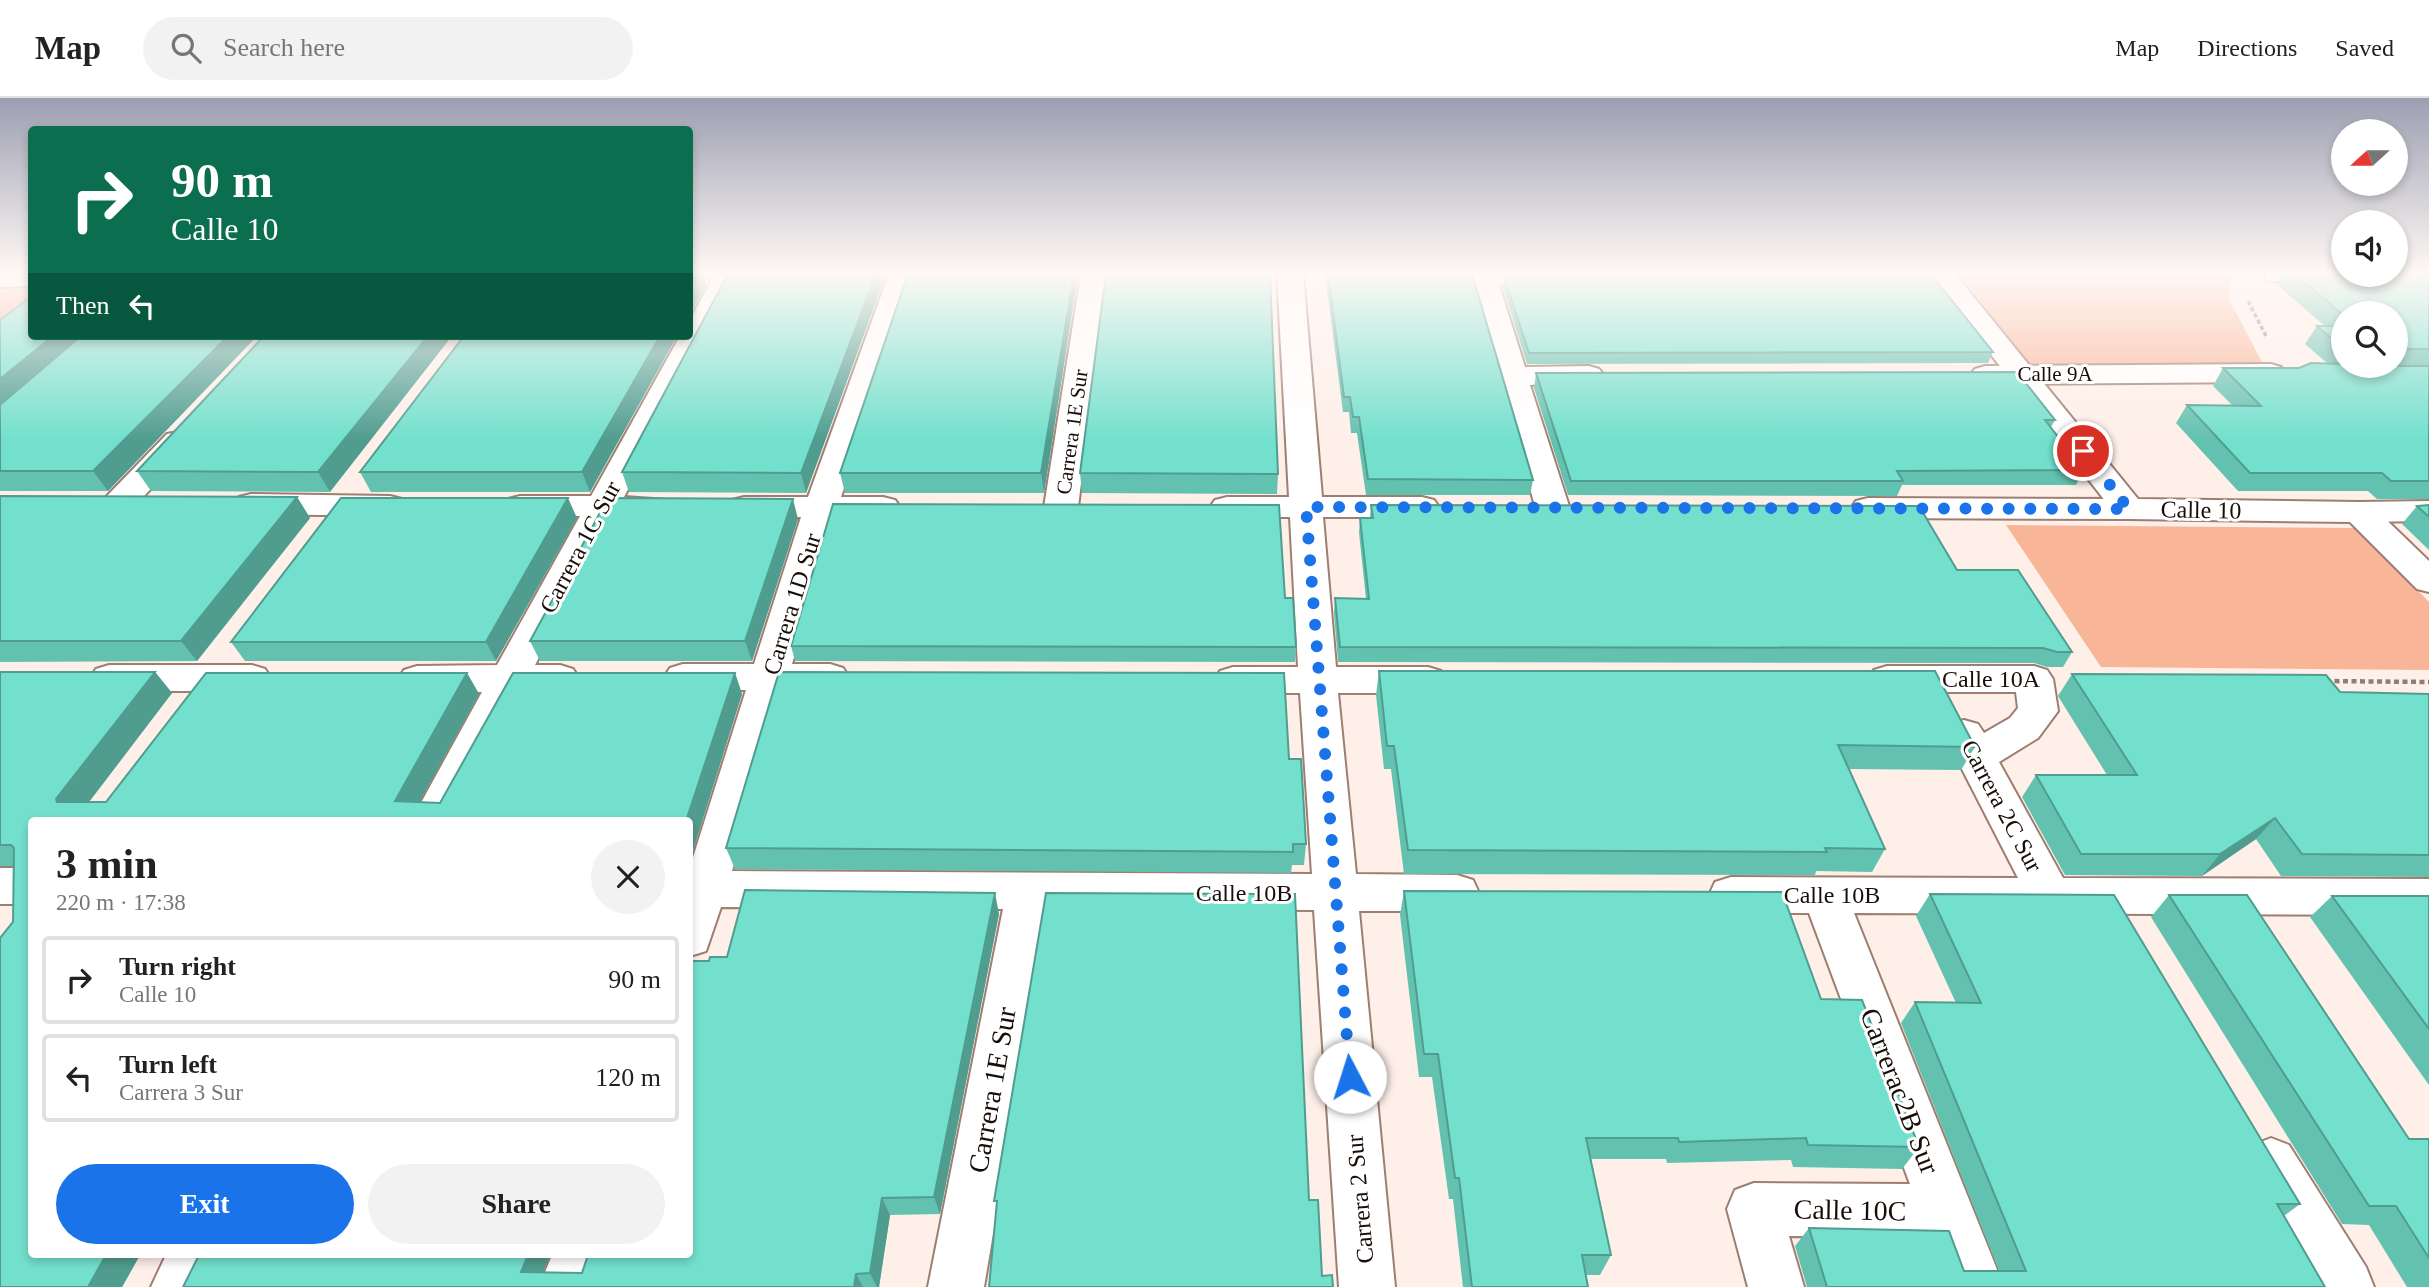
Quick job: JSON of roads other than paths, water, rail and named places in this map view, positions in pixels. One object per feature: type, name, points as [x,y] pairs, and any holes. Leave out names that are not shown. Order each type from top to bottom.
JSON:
[{"type":"street","name":"Carrera 1D Sur","points":[[693,919],[698,889],[770,676],[821,507],[883,329]]},
{"type":"street","name":"Carrera 1E Sur","points":[[1062,507],[1086,329]]},
{"type":"street","name":"Carrera 2 Sur","points":[[1294,329],[1318,680],[1367,1287]]},
{"type":"street","points":[[1499,329],[1552,506]]},
{"type":"street","points":[[1981,329],[2022,375],[2129,509]]},
{"type":"street","name":"Carrera 1C Sur","points":[[434,817],[692,340]]},
{"type":"street","name":"Calle 9A","points":[[1953,375],[2287,374]]},
{"type":"street","points":[[1512,376],[1623,375]]},
{"type":"street","points":[[161,503],[106,503],[193,425]]},
{"type":"street","points":[[318,538],[366,474]]},
{"type":"street","points":[[217,504],[425,506]]},
{"type":"street","points":[[493,506],[914,507]]},
{"type":"street","points":[[1197,507],[1456,507]]},
{"type":"street","name":"Calle 10","points":[[1840,508],[2429,511]]},
{"type":"street","points":[[2359,512],[2429,581]]},
{"type":"street","points":[[185,711],[235,646]]},
{"type":"street","points":[[646,678],[866,677]]},
{"type":"street","points":[[79,678],[292,678]]},
{"type":"street","points":[[386,678],[591,678]]},
{"type":"street","name":"Carrera 2C Sur","points":[[1936,679],[2049,894]]},
{"type":"street","name":"Calle 10A","points":[[1853,680],[2035,679],[2038,710],[2024,728],[1976,757]]},
{"type":"street","points":[[1195,680],[1469,680]]},
{"type":"street","points":[[0,886],[28,886]]},
{"type":"street","name":"Calle 10B","points":[[698,889],[1503,894]]},
{"type":"street","name":"Carrera 1E Sur","points":[[956,1287],[1028,893]]},
{"type":"street","name":"Calle 10B","points":[[1699,894],[2049,894],[2425,902]]},
{"type":"street","name":"Carrerac2B Sur","points":[[1824,895],[1976,1287]]},
{"type":"street","points":[[2110,895],[2138,943]]},
{"type":"street","points":[[2246,1121],[2346,1287]]},
{"type":"street","name":"Calle 10C","points":[[1776,1287],[1754,1209],[1947,1211]]},
{"type":"street","points":[[179,1287],[194,1258]]},
{"type":"street","points":[[567,1287],[578,1258]]}]
